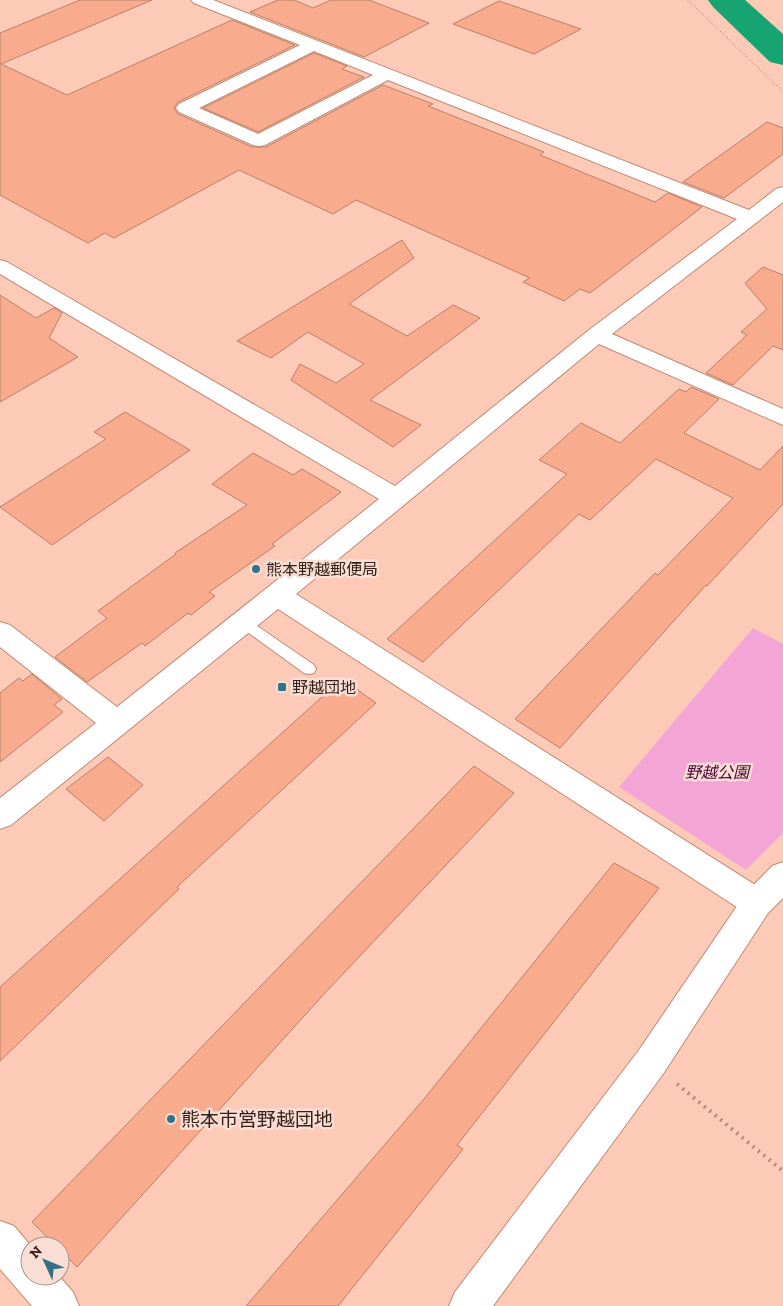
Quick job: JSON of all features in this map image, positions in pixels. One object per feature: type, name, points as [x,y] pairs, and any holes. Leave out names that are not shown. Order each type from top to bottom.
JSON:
[{"type":"street","points":[[199,0],[752,218]]},
{"type":"street","points":[[313,45],[185,108],[259,142],[387,74]]},
{"type":"street","points":[[0,816],[244,622],[597,335],[783,193]]},
{"type":"street","points":[[0,266],[396,498]]},
{"type":"street","points":[[597,335],[783,418]]},
{"type":"street","points":[[277,595],[757,903]]},
{"type":"street","points":[[0,632],[117,723]]},
{"type":"street","points":[[469,1306],[651,1062],[757,903],[783,876]]},
{"type":"street","points":[[0,1240],[20,1263]]},
{"type":"street","points":[[41,1286],[59,1306]]},
{"type":"lane","points":[[244,622],[309,668]]},
{"type":"path","points":[[688,0],[783,92]]},
{"type":"path","points":[[651,1062],[783,1170]]},
{"type":"green space","name":"野越公園","points":[[753,628],[783,644],[783,833],[746,870],[619,787]]},
{"type":"building","points":[[80,0],[152,0],[1,64],[67,95],[232,20],[295,45],[178,102],[174,108],[178,114],[252,147],[266,147],[383,85],[433,104],[428,106],[544,152],[540,155],[655,202],[668,193],[702,207],[590,293],[580,289],[564,301],[523,282],[530,278],[356,200],[333,214],[239,170],[114,238],[105,233],[88,243],[0,195],[0,33]]},
{"type":"building","points":[[278,0],[294,0],[313,8],[331,0],[369,0],[429,23],[364,57],[250,12]]},
{"type":"building","points":[[499,1],[581,29],[534,54],[453,24]]},
{"type":"building","points":[[314,53],[347,66],[342,69],[364,77],[258,132],[203,108]]},
{"type":"building","points":[[767,122],[783,128],[783,154],[724,198],[683,182]]},
{"type":"building","points":[[402,240],[414,258],[349,304],[407,336],[453,305],[480,318],[370,400],[421,425],[393,447],[291,380],[300,364],[336,383],[364,364],[308,332],[271,358],[237,341]]},
{"type":"building","points":[[763,267],[783,275],[783,350],[773,346],[733,385],[706,373],[747,335],[741,332],[767,309],[745,283]]},
{"type":"building","points":[[0,295],[36,318],[54,308],[62,313],[49,338],[78,357],[0,402]]},
{"type":"building","points":[[691,387],[719,399],[684,433],[760,470],[783,446],[783,504],[706,585],[560,748],[515,719],[655,573],[658,575],[733,498],[656,459],[590,520],[579,514],[423,662],[387,639],[567,474],[539,460],[581,423],[620,443],[679,389],[686,392]]},
{"type":"building","points":[[125,412],[190,450],[52,545],[0,507],[106,439],[94,432]]},
{"type":"building","points":[[253,453],[293,475],[302,469],[341,492],[272,544],[275,546],[209,592],[215,596],[191,615],[188,613],[145,646],[142,643],[87,682],[55,657],[107,618],[98,611],[175,553],[247,505],[212,484]]},
{"type":"building","points":[[32,674],[62,699],[54,705],[63,712],[0,762],[0,693],[19,678],[23,681]]},
{"type":"building","points":[[342,679],[376,703],[177,887],[179,889],[0,1061],[0,987]]},
{"type":"building","points":[[108,757],[143,785],[104,821],[66,789]]},
{"type":"building","points":[[474,766],[514,793],[324,994],[77,1267],[70,1260],[70,1236],[46,1236],[32,1222]]},
{"type":"building","points":[[614,863],[659,888],[457,1145],[463,1149],[338,1306],[246,1306],[424,1099]]},
{"type":"waterway","points":[[725,0],[783,54]]},
{"type":"place","name":"熊本野越郵便局","points":[[256,569]]},
{"type":"place","name":"野越団地","points":[[282,687]]},
{"type":"place","name":"熊本市営野越団地","points":[[171,1119]]}]
